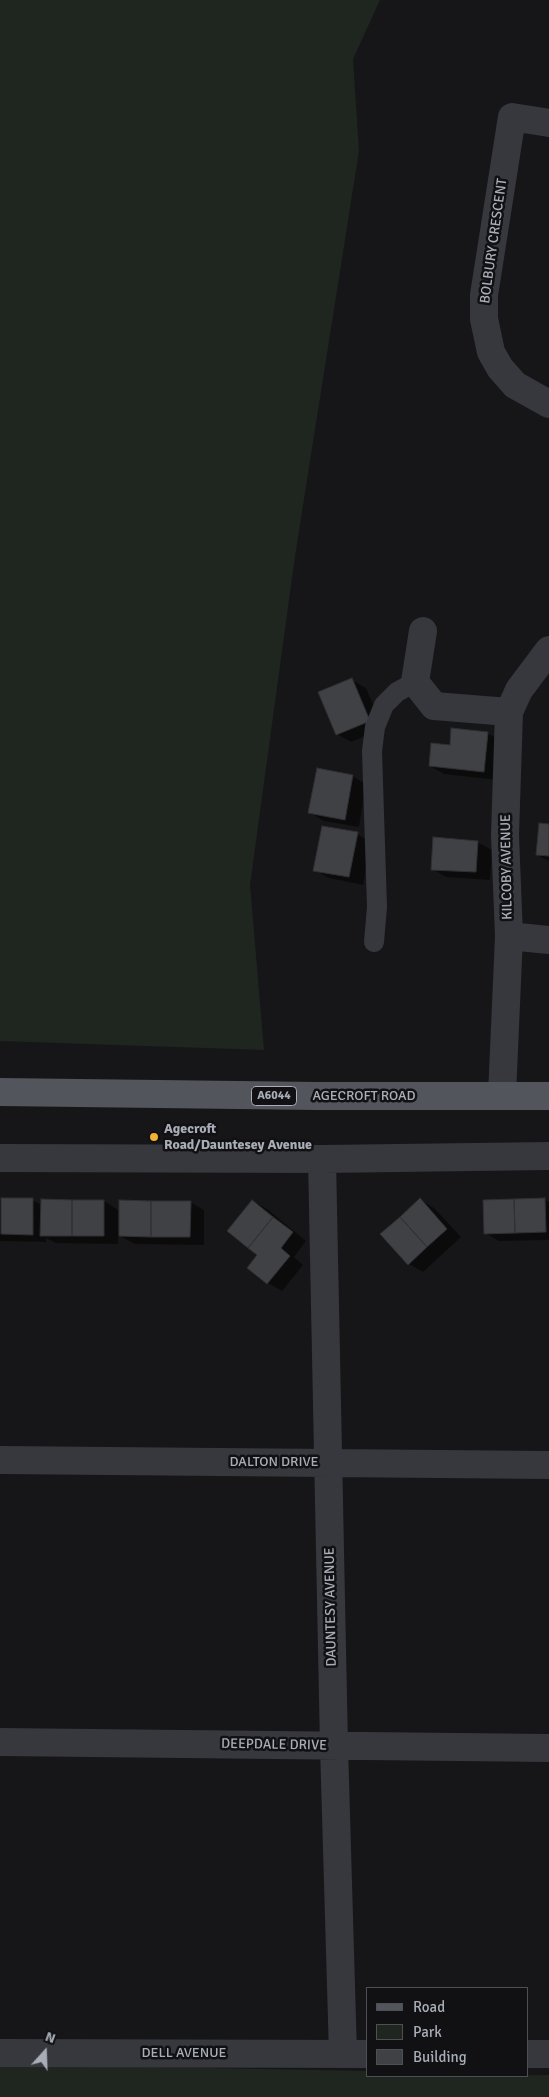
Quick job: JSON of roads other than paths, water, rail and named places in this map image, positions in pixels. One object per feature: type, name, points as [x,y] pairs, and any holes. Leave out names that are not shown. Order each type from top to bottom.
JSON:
[{"type":"main road","name":"AGECROFT ROAD","points":[[0,1092],[318,1096],[549,1096]]},
{"type":"street","name":"BOLBURY CRESCENT","points":[[549,123],[512,117],[484,295],[484,319],[490,352],[500,368],[515,385],[549,404]]},
{"type":"street","points":[[423,630],[415,682],[434,706],[509,712]]},
{"type":"street","name":"KILCOBY AVENUE","points":[[502,1095],[509,936],[505,835],[509,712],[519,690],[549,650]]},
{"type":"street","points":[[509,936],[549,940]]},
{"type":"street","points":[[0,1158],[322,1159],[549,1156]]},
{"type":"street","name":"DAUNTESY AVENUE","points":[[322,1159],[334,1746],[355,2054]]},
{"type":"street","name":"DALTON DRIVE","points":[[0,1460],[549,1465]]},
{"type":"street","name":"DEEPDALE DRIVE","points":[[0,1742],[549,1748]]},
{"type":"street","name":"DELL AVENUE","points":[[0,2053],[355,2054]]},
{"type":"street","points":[[529,2054],[549,2054]]},
{"type":"lane","points":[[374,942],[377,907],[372,751],[375,727],[384,705],[397,692],[415,682]]},
{"type":"place","name":"Agecroft Road/Dauntesey Avenue","points":[[154,1137]]}]
